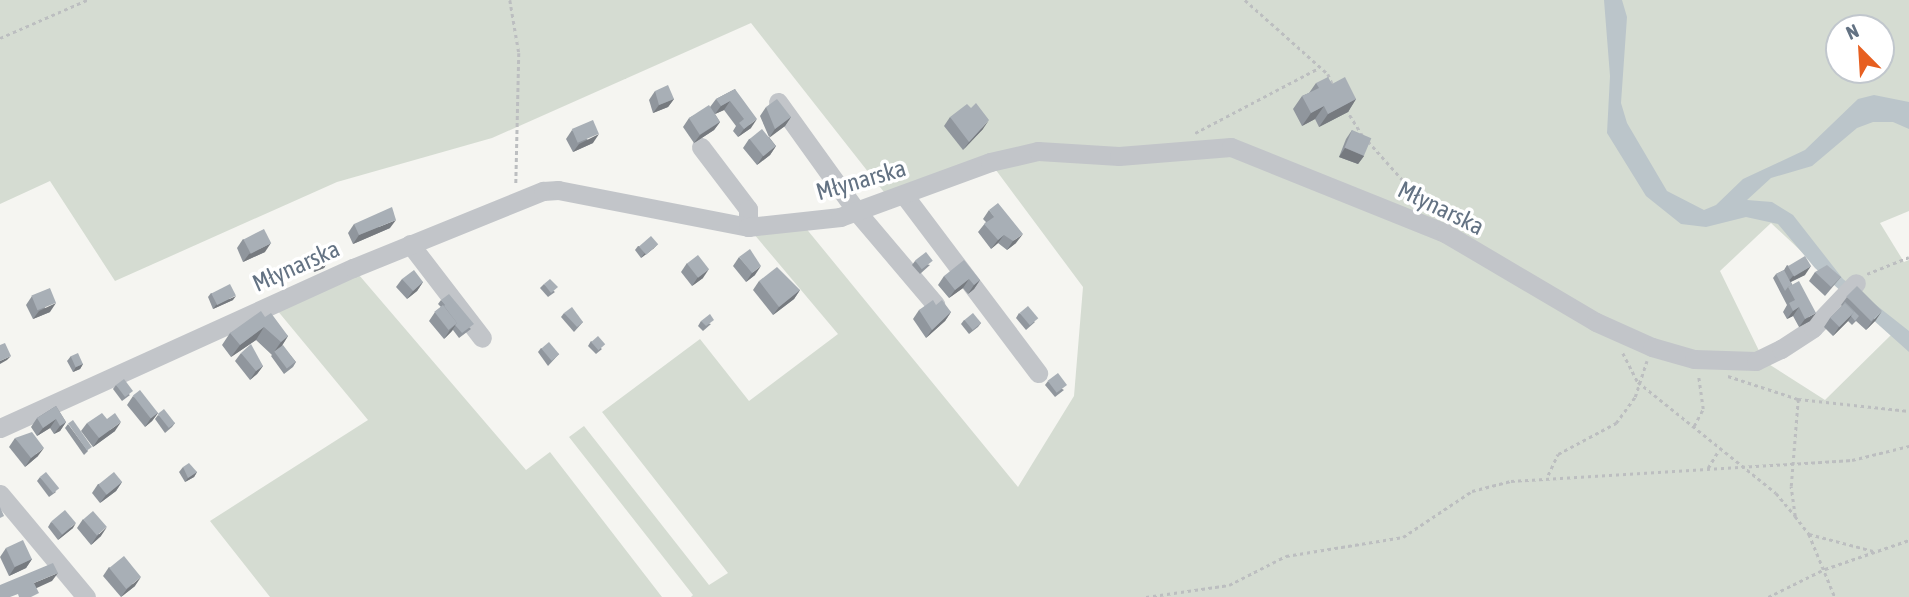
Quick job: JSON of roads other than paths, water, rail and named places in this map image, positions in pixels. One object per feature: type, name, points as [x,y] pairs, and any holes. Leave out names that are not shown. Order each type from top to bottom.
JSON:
[{"type":"street","points":[[778,102],[857,212],[935,303]]},
{"type":"street","points":[[701,147],[748,209],[748,227]]},
{"type":"street","name":"Młynarska","points":[[0,428],[410,244],[514,201],[558,190],[748,227],[857,212],[990,162],[1027,153],[1119,156],[1231,147],[1350,192],[1445,233],[1614,330],[1652,347],[1694,359],[1756,361],[1814,328],[1852,287]]},
{"type":"street","points":[[904,195],[1038,373]]},
{"type":"street","points":[[410,244],[481,338]]},
{"type":"street","points":[[0,494],[86,597]]}]
